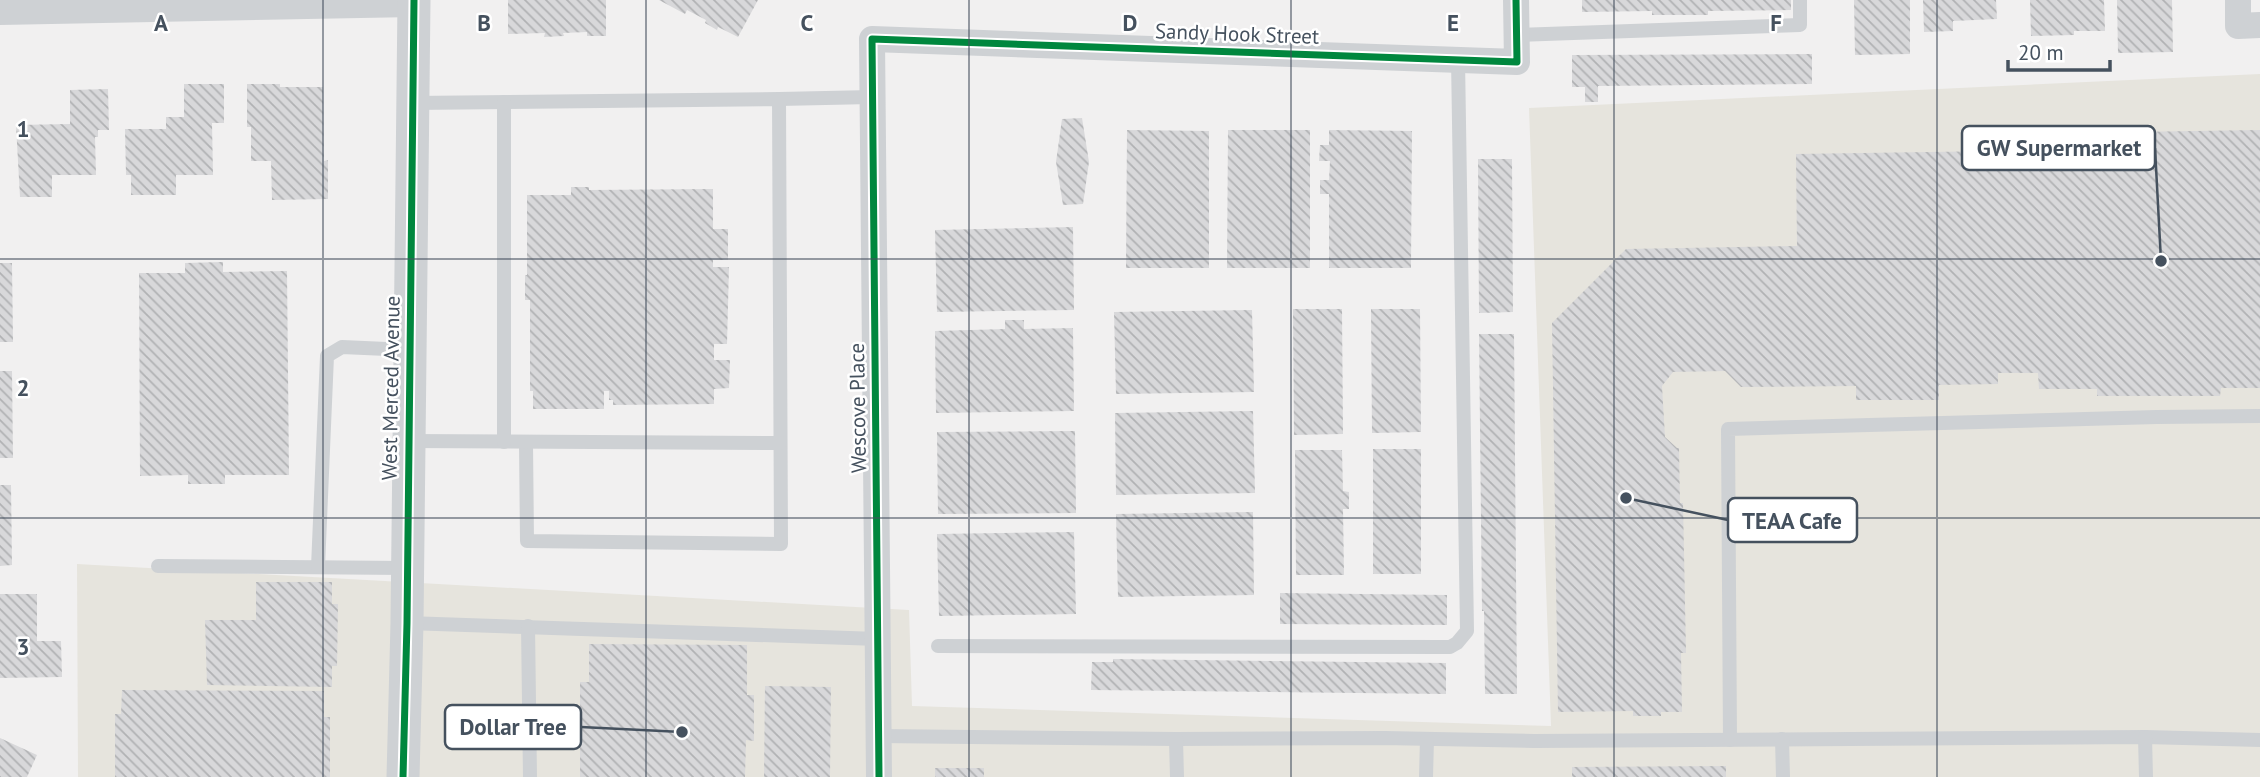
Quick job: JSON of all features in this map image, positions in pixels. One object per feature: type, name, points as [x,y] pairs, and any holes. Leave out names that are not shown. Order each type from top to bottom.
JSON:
[{"type":"street","points":[[1516,0],[1516,35]]},
{"type":"street","points":[[2238,0],[2238,26],[2260,25]]},
{"type":"street","points":[[0,12],[414,2]]},
{"type":"street","name":"West Merced Avenue","points":[[403,777],[414,2]]},
{"type":"street","name":"Sandy Hook Street","points":[[872,38],[1517,62],[1516,35]]},
{"type":"street","name":"Wescove Place","points":[[872,38],[879,777]]},
{"type":"lane","points":[[1516,35],[1800,25],[1800,0]]},
{"type":"lane","points":[[938,646],[1450,647],[1464,637],[1468,631],[1458,60]]},
{"type":"lane","points":[[412,103],[872,97]]},
{"type":"lane","points":[[526,443],[527,541],[781,544],[779,99]]},
{"type":"lane","points":[[504,102],[504,442]]},
{"type":"lane","points":[[318,567],[327,356],[342,347],[409,350]]},
{"type":"lane","points":[[1730,740],[1728,429],[2260,416]]},
{"type":"lane","points":[[408,441],[780,443]]},
{"type":"lane","points":[[158,566],[407,568]]},
{"type":"lane","points":[[407,623],[878,639]]},
{"type":"lane","points":[[528,626],[530,777]]},
{"type":"lane","points":[[878,736],[1534,741],[2145,737],[2260,740]]},
{"type":"lane","points":[[2145,737],[2146,777]]},
{"type":"lane","points":[[1177,739],[1177,777]]},
{"type":"lane","points":[[1426,777],[1427,739]]},
{"type":"lane","points":[[1782,739],[1783,777]]},
{"type":"shaded area","points":[[2260,74],[2260,777],[78,777],[77,564],[909,610],[912,706],[1551,726],[1529,108]]},
{"type":"building","points":[[508,0],[606,0],[606,36],[587,36],[587,32],[544,37],[545,33],[508,34]]},
{"type":"building","points":[[659,0],[758,0],[738,37],[718,27],[717,30],[705,23],[706,20],[687,10],[685,14]]},
{"type":"building","points":[[1582,0],[1791,0],[1791,10],[1708,11],[1708,15],[1652,15],[1652,11],[1582,12]]},
{"type":"building","points":[[1854,0],[1910,0],[1910,54],[1855,55]]},
{"type":"building","points":[[1923,0],[1996,0],[1997,19],[1953,21],[1953,31],[1924,32]]},
{"type":"building","points":[[2030,0],[2104,0],[2105,31],[2031,36]]},
{"type":"building","points":[[2117,0],[2172,0],[2173,52],[2118,53]]},
{"type":"building","points":[[1812,54],[1812,84],[1598,86],[1598,102],[1585,102],[1585,87],[1572,87],[1572,55]]},
{"type":"building","points":[[184,84],[224,84],[224,123],[212,123],[213,175],[176,175],[176,195],[131,195],[131,175],[126,175],[125,129],[166,129],[166,117],[184,117]]},
{"type":"building","points":[[247,84],[323,87],[324,161],[328,160],[328,199],[272,200],[271,161],[251,161],[251,127],[247,127]]},
{"type":"building","points":[[108,89],[109,130],[98,130],[98,137],[95,137],[96,175],[52,175],[52,197],[20,197],[16,125],[70,124],[70,90]]},
{"type":"building","points":[[1082,118],[1089,162],[1083,204],[1063,205],[1056,162],[1062,119]]},
{"type":"building","points":[[1127,130],[1209,131],[1209,268],[1126,268]]},
{"type":"building","points":[[1228,130],[1310,130],[1310,268],[1227,268]]},
{"type":"building","points":[[1329,130],[1412,131],[1411,268],[1329,268],[1329,194],[1320,194],[1320,180],[1329,180],[1330,161],[1319,161],[1320,145],[1329,145]]},
{"type":"building","points":[[2260,130],[2260,388],[2221,388],[2220,396],[2097,396],[2097,389],[2039,389],[2038,373],[1998,373],[1998,384],[1939,385],[1939,400],[1856,400],[1856,386],[1741,387],[1725,371],[1673,372],[1662,386],[1665,437],[1679,448],[1680,503],[1683,503],[1686,653],[1681,653],[1682,712],[1661,712],[1661,716],[1633,716],[1633,711],[1558,712],[1552,323],[1626,249],[1797,246],[1796,154],[1996,151],[1996,134]]},
{"type":"building","points":[[1478,159],[1512,159],[1513,312],[1479,313]]},
{"type":"building","points":[[571,187],[589,187],[589,190],[713,189],[713,229],[728,229],[728,260],[713,260],[713,267],[729,267],[727,344],[714,344],[714,360],[730,360],[729,388],[714,389],[714,404],[613,405],[613,400],[609,400],[609,391],[604,391],[604,409],[533,409],[533,391],[530,391],[530,300],[525,300],[527,195],[571,195]]},
{"type":"building","points":[[1073,227],[1074,310],[937,312],[935,230]]},
{"type":"building","points":[[223,262],[223,272],[287,271],[289,475],[225,475],[225,484],[188,484],[188,475],[140,476],[139,273],[185,273],[185,263]]},
{"type":"building","points":[[0,263],[12,263],[13,342],[0,342]]},
{"type":"building","points":[[1293,309],[1342,309],[1343,434],[1294,435]]},
{"type":"building","points":[[1371,309],[1420,309],[1421,432],[1372,433]]},
{"type":"building","points":[[1252,310],[1254,392],[1116,394],[1114,312]]},
{"type":"building","points":[[1005,320],[1024,320],[1024,329],[1073,328],[1074,411],[936,413],[935,331],[1005,329]]},
{"type":"building","points":[[1479,334],[1514,334],[1517,694],[1485,694]]},
{"type":"building","points":[[0,371],[12,371],[13,458],[0,458]]},
{"type":"building","points":[[1253,411],[1255,493],[1116,495],[1115,413]]},
{"type":"building","points":[[1075,431],[1076,513],[938,514],[937,432]]},
{"type":"building","points":[[1373,449],[1421,449],[1421,574],[1373,574]]},
{"type":"building","points":[[1295,450],[1342,450],[1343,491],[1349,492],[1349,509],[1343,509],[1344,575],[1296,575]]},
{"type":"building","points":[[0,485],[11,485],[12,565],[0,566]]},
{"type":"building","points":[[1253,512],[1254,595],[1118,597],[1116,514]]},
{"type":"building","points":[[1074,532],[1076,614],[939,616],[937,534]]},
{"type":"building","points":[[256,582],[332,582],[332,604],[338,604],[337,666],[332,666],[332,687],[207,685],[205,620],[256,620]]},
{"type":"building","points":[[1280,593],[1447,595],[1447,625],[1280,624]]},
{"type":"building","points":[[0,594],[37,594],[37,641],[61,641],[62,677],[0,678]]},
{"type":"building","points":[[589,644],[747,645],[747,695],[754,695],[754,741],[746,740],[745,777],[580,777],[580,682],[589,682]]},
{"type":"building","points":[[1113,659],[1446,663],[1446,694],[1091,690],[1092,662],[1113,662]]},
{"type":"building","points":[[765,686],[831,687],[830,777],[764,777]]},
{"type":"building","points":[[122,690],[324,691],[324,717],[330,717],[330,777],[115,777],[115,714],[121,714]]},
{"type":"building","points":[[0,738],[37,755],[27,777],[0,777]]},
{"type":"building","points":[[1726,766],[1726,777],[1572,777],[1572,767]]},
{"type":"building","points":[[935,768],[984,768],[984,777],[935,777]]},
{"type":"cycle path","points":[[403,777],[414,0]]},
{"type":"cycle path","points":[[879,777],[872,39],[1517,62],[1516,0]]},
{"type":"place","name":"GW Supermarket","points":[[2161,261]]},
{"type":"place","name":"TEAA Cafe","points":[[1626,498]]},
{"type":"place","name":"Dollar Tree","points":[[682,732]]}]
